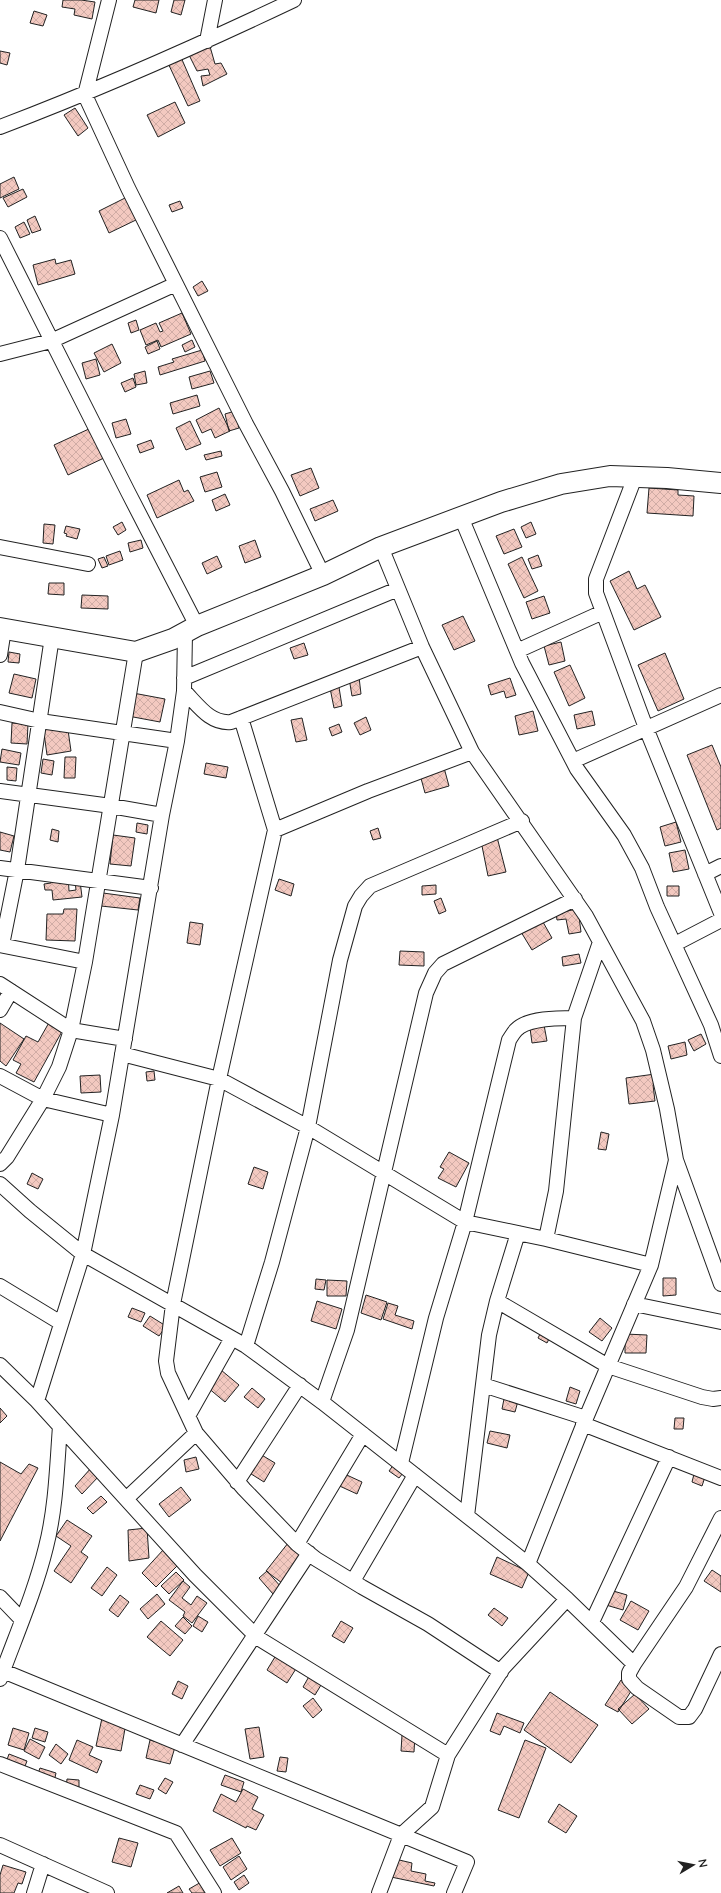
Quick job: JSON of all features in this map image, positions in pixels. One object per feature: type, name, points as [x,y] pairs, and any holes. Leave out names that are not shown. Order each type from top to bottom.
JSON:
[{"type":"main road","points":[[2,628],[136,652],[322,575],[381,547],[462,517],[561,484],[610,476],[667,478],[721,483]]},
{"type":"street","points":[[110,0],[85,95],[128,188],[243,417],[282,491],[322,575]]},
{"type":"street","points":[[207,41],[215,0]]},
{"type":"street","points":[[0,127],[85,95],[207,41],[294,0]]},
{"type":"street","points":[[0,238],[191,630],[177,741],[162,815],[112,1115],[83,1254],[37,1401]]},
{"type":"street","points":[[0,354],[51,341],[176,284]]},
{"type":"street","points":[[635,477],[596,579],[596,593],[646,728],[721,913]]},
{"type":"street","points":[[462,517],[517,651],[573,761],[624,835],[642,868],[657,907],[711,1025],[721,1056]]},
{"type":"street","points":[[0,547],[88,564]]},
{"type":"street","points":[[381,547],[422,647],[472,752],[522,821],[575,899],[600,942],[645,1028],[653,1050],[667,1109],[676,1160],[721,1284]]},
{"type":"street","points":[[184,684],[398,590]]},
{"type":"street","points":[[517,651],[603,612]]},
{"type":"street","points":[[0,655],[2,628]]},
{"type":"street","points":[[52,637],[17,870],[1,945],[85,962]]},
{"type":"street","points":[[184,684],[212,719],[217,722],[231,722],[422,647]]},
{"type":"street","points":[[0,1164],[7,1157],[43,1099],[59,1068],[71,1030],[85,962],[136,652]]},
{"type":"street","points":[[573,761],[721,695]]},
{"type":"street","points":[[0,712],[40,721],[177,741]]},
{"type":"street","points":[[241,718],[274,830],[219,1079],[173,1304],[166,1361],[168,1372],[196,1433],[237,1482],[297,1544],[308,1553],[353,1582],[428,1624],[501,1672]]},
{"type":"street","points":[[274,830],[368,791],[472,752]]},
{"type":"street","points":[[0,791],[28,796],[111,806],[162,815]]},
{"type":"street","points":[[246,1346],[272,1262],[308,1127],[340,960],[355,906],[360,896],[370,886],[387,877],[522,821]]},
{"type":"street","points":[[705,874],[721,866]]},
{"type":"street","points":[[0,868],[151,888]]},
{"type":"street","points":[[322,1402],[347,1330],[426,993],[435,972],[443,964],[575,899]]},
{"type":"street","points":[[675,944],[721,920]]},
{"type":"street","points":[[546,1239],[556,1191],[574,1018],[600,942]]},
{"type":"street","points":[[0,1010],[6,987],[71,1030],[125,1039]]},
{"type":"street","points":[[401,1463],[436,1318],[465,1222],[509,1040],[517,1028],[530,1022],[556,1018],[574,1018]]},
{"type":"street","points":[[122,1054],[219,1079],[308,1127],[385,1172],[465,1222],[546,1239],[651,1266]]},
{"type":"street","points":[[0,1076],[43,1099],[112,1115]]},
{"type":"street","points":[[528,1564],[584,1421],[651,1266],[676,1160]]},
{"type":"street","points":[[0,1184],[30,1211],[83,1254],[246,1346],[300,1385],[528,1564],[592,1622],[634,1664]]},
{"type":"street","points":[[467,1516],[489,1335],[497,1301],[518,1233]]},
{"type":"street","points":[[0,1286],[61,1323]]},
{"type":"street","points":[[497,1301],[608,1366],[702,1397],[713,1400],[721,1398]]},
{"type":"street","points":[[634,1304],[721,1322]]},
{"type":"street","points":[[188,1416],[232,1338]]},
{"type":"street","points":[[0,1365],[37,1401],[127,1498],[195,1575],[254,1635],[448,1755]]},
{"type":"street","points":[[237,1482],[300,1385]]},
{"type":"street","points":[[483,1385],[584,1421],[721,1478]]},
{"type":"street","points":[[60,1426],[54,1505],[46,1546],[22,1620],[1,1675],[182,1745],[467,1862],[454,1893]]},
{"type":"street","points":[[127,1498],[196,1433]]},
{"type":"street","points":[[297,1544],[363,1434]]},
{"type":"street","points":[[592,1622],[669,1457]]},
{"type":"street","points":[[353,1582],[415,1475]]},
{"type":"street","points":[[721,1518],[686,1587],[629,1673],[631,1683],[679,1717],[689,1717],[695,1709],[721,1654]]},
{"type":"street","points":[[182,1745],[308,1553]]},
{"type":"street","points":[[0,1598],[22,1620]]},
{"type":"street","points":[[379,1893],[401,1835],[432,1807],[448,1755],[501,1672],[567,1599]]},
{"type":"street","points":[[0,1764],[176,1833],[214,1893]]},
{"type":"street","points":[[0,1845],[107,1893]]},
{"type":"street","points":[[34,1893],[43,1864]]},
{"type":"building","points":[[63,0],[95,2],[92,19],[74,15],[75,9],[62,7]]},
{"type":"building","points":[[135,0],[159,0],[156,13],[133,7]]},
{"type":"building","points":[[174,0],[185,0],[181,15],[171,12]]},
{"type":"building","points":[[34,11],[47,15],[43,26],[30,23]]},
{"type":"building","points":[[209,43],[215,64],[221,63],[227,74],[203,86],[201,76],[210,75],[208,69],[197,71],[189,55]]},
{"type":"building","points":[[0,51],[10,53],[7,65],[0,63]]},
{"type":"building","points":[[180,55],[200,101],[188,106],[167,61]]},
{"type":"building","points":[[175,102],[185,123],[158,137],[147,115]]},
{"type":"building","points":[[75,108],[88,128],[78,136],[64,115]]},
{"type":"building","points":[[14,177],[19,189],[0,198],[0,184]]},
{"type":"building","points":[[23,189],[27,197],[8,207],[3,198]]},
{"type":"building","points":[[127,197],[138,219],[109,233],[99,211]]},
{"type":"building","points":[[180,201],[183,208],[172,212],[169,205]]},
{"type":"building","points":[[35,216],[41,230],[32,233],[27,220]]},
{"type":"building","points":[[24,222],[30,234],[20,238],[15,227]]},
{"type":"building","points":[[55,259],[56,264],[71,260],[75,274],[38,285],[33,265]]},
{"type":"building","points":[[202,281],[208,291],[198,296],[193,287]]},
{"type":"building","points":[[182,313],[191,334],[161,347],[158,340],[146,345],[140,330],[156,323],[160,332],[163,331],[159,323]]},
{"type":"building","points":[[136,320],[139,330],[131,333],[128,323]]},
{"type":"building","points":[[192,340],[195,347],[185,352],[182,345]]},
{"type":"building","points":[[157,341],[160,349],[148,354],[145,347]]},
{"type":"building","points":[[112,344],[121,363],[104,372],[94,353]]},
{"type":"building","points":[[202,350],[205,361],[160,375],[158,367],[174,362],[172,359]]},
{"type":"building","points":[[96,359],[100,375],[86,379],[82,363]]},
{"type":"building","points":[[145,371],[147,383],[136,385],[134,374]]},
{"type":"building","points":[[210,371],[214,383],[192,389],[189,377]]},
{"type":"building","points":[[133,378],[136,387],[125,392],[121,383]]},
{"type":"building","points":[[197,395],[200,406],[173,414],[170,403]]},
{"type":"building","points":[[219,408],[230,431],[215,438],[211,429],[202,433],[196,420]]},
{"type":"building","points":[[235,411],[239,428],[229,431],[225,414]]},
{"type":"building","points":[[126,419],[131,434],[116,438],[112,423]]},
{"type":"building","points":[[190,421],[201,444],[186,450],[176,428]]},
{"type":"building","points":[[91,428],[104,458],[68,475],[54,445]]},
{"type":"building","points":[[151,440],[154,448],[140,453],[137,445]]},
{"type":"building","points":[[221,451],[222,456],[206,460],[204,455]]},
{"type":"building","points":[[311,468],[319,488],[300,496],[291,475]]},
{"type":"building","points":[[217,472],[222,487],[205,492],[200,477]]},
{"type":"building","points":[[179,480],[184,492],[188,490],[194,501],[157,518],[147,495]]},
{"type":"building","points":[[649,488],[678,490],[678,495],[694,496],[693,516],[647,513]]},
{"type":"building","points":[[225,494],[230,505],[216,511],[212,500]]},
{"type":"building","points":[[333,500],[338,511],[315,521],[310,509]]},
{"type":"building","points":[[122,522],[126,530],[118,535],[113,527]]},
{"type":"building","points":[[531,522],[536,534],[526,538],[521,527]]},
{"type":"building","points":[[44,524],[55,525],[53,544],[43,543]]},
{"type":"building","points":[[66,526],[80,529],[77,539],[66,536],[67,534],[64,533]]},
{"type":"building","points":[[514,529],[522,547],[504,554],[496,536]]},
{"type":"building","points":[[141,540],[143,548],[130,552],[128,543]]},
{"type":"building","points":[[255,540],[261,557],[245,563],[239,546]]},
{"type":"building","points":[[120,551],[123,560],[109,565],[106,556]]},
{"type":"building","points":[[538,555],[542,566],[532,569],[528,559]]},
{"type":"building","points":[[217,556],[222,567],[207,574],[202,563]]},
{"type":"building","points":[[104,557],[108,566],[102,568],[98,559]]},
{"type":"building","points":[[522,557],[538,591],[524,598],[508,564]]},
{"type":"building","points":[[629,571],[637,589],[645,585],[661,617],[634,630],[610,581]]},
{"type":"building","points":[[49,583],[64,583],[64,595],[48,594]]},
{"type":"building","points":[[82,595],[108,596],[108,609],[81,608]]},
{"type":"building","points":[[544,596],[550,613],[532,619],[526,602]]},
{"type":"building","points":[[463,616],[475,641],[454,650],[442,625]]},
{"type":"building","points":[[561,642],[565,661],[549,665],[544,646]]},
{"type":"building","points":[[304,643],[308,655],[294,659],[290,648]]},
{"type":"building","points":[[9,652],[20,654],[19,663],[8,662]]},
{"type":"building","points":[[665,653],[684,699],[658,711],[638,665]]},
{"type":"building","points":[[570,665],[585,698],[569,706],[554,672]]},
{"type":"building","points":[[14,674],[36,679],[32,698],[9,693]]},
{"type":"building","points":[[359,677],[361,694],[352,696],[349,678]]},
{"type":"building","points":[[510,678],[516,695],[506,698],[504,691],[491,695],[488,685]]},
{"type":"building","points":[[338,681],[342,706],[334,708],[329,683]]},
{"type":"building","points":[[133,693],[165,699],[160,722],[128,716]]},
{"type":"building","points":[[533,711],[538,731],[519,735],[515,716]]},
{"type":"building","points":[[592,711],[595,725],[577,729],[574,715]]},
{"type":"building","points":[[366,717],[371,730],[360,735],[354,723]]},
{"type":"building","points":[[302,718],[307,740],[296,742],[291,720]]},
{"type":"building","points":[[12,723],[28,724],[27,744],[11,743]]},
{"type":"building","points":[[67,723],[71,751],[47,755],[43,726]]},
{"type":"building","points":[[339,724],[342,732],[332,736],[329,728]]},
{"type":"building","points":[[712,745],[721,767],[721,828],[717,830],[687,755]]},
{"type":"building","points":[[2,749],[21,753],[19,765],[0,762]]},
{"type":"building","points":[[65,757],[76,757],[75,778],[64,778]]},
{"type":"building","points":[[43,759],[54,761],[52,775],[41,773]]},
{"type":"building","points":[[206,763],[228,767],[226,778],[204,774]]},
{"type":"building","points":[[443,764],[449,786],[425,793],[419,771]]},
{"type":"building","points":[[7,767],[17,768],[16,781],[7,780]]},
{"type":"building","points":[[676,822],[681,842],[665,846],[660,827]]},
{"type":"building","points":[[137,823],[148,825],[147,834],[136,832]]},
{"type":"building","points":[[378,828],[381,838],[373,840],[370,831]]},
{"type":"building","points":[[52,829],[59,831],[58,842],[50,840]]},
{"type":"building","points":[[0,832],[14,836],[10,852],[0,850]]},
{"type":"building","points":[[113,835],[135,838],[131,866],[110,864]]},
{"type":"building","points":[[497,837],[506,872],[488,876],[481,841]]},
{"type":"building","points":[[685,850],[689,869],[673,872],[669,853]]},
{"type":"building","points":[[68,873],[69,891],[76,890],[75,881],[80,881],[82,897],[53,900],[52,890],[45,890],[44,884],[51,883],[50,875]]},
{"type":"building","points":[[279,879],[294,884],[291,896],[275,890]]},
{"type":"building","points":[[436,885],[436,894],[422,895],[422,886]]},
{"type":"building","points":[[667,886],[679,886],[679,896],[667,896]]},
{"type":"building","points":[[103,893],[140,898],[138,910],[101,906]]},
{"type":"building","points":[[441,898],[446,911],[439,914],[434,901]]},
{"type":"building","points":[[64,909],[77,909],[75,941],[46,940],[47,914],[63,914]]},
{"type":"building","points":[[578,909],[581,932],[569,934],[566,919],[557,920],[556,913]]},
{"type":"building","points":[[539,915],[552,938],[532,950],[518,927]]},
{"type":"building","points":[[190,922],[203,924],[200,945],[187,943]]},
{"type":"building","points":[[400,951],[424,952],[424,966],[399,965]]},
{"type":"building","points":[[579,954],[581,963],[563,966],[562,957]]},
{"type":"building","points":[[51,1019],[65,1026],[34,1082],[16,1073],[21,1064],[13,1060],[26,1036],[38,1042]]},
{"type":"building","points":[[0,1023],[24,1039],[6,1066],[0,1061]]},
{"type":"building","points":[[544,1025],[547,1041],[532,1043],[530,1028]]},
{"type":"building","points":[[701,1034],[706,1044],[694,1051],[688,1040]]},
{"type":"building","points":[[685,1042],[687,1055],[671,1059],[668,1046]]},
{"type":"building","points":[[154,1071],[155,1080],[147,1081],[146,1072]]},
{"type":"building","points":[[655,1074],[656,1085],[653,1085],[655,1101],[629,1104],[626,1078]]},
{"type":"building","points":[[100,1075],[101,1092],[81,1093],[80,1076]]},
{"type":"building","points":[[601,1132],[609,1134],[606,1150],[598,1149]]},
{"type":"building","points":[[449,1152],[469,1163],[456,1187],[438,1178],[444,1169],[440,1167]]},
{"type":"building","points":[[254,1167],[268,1172],[263,1189],[248,1184]]},
{"type":"building","points":[[32,1173],[43,1179],[38,1189],[27,1184]]},
{"type":"building","points":[[663,1278],[676,1278],[676,1295],[663,1296]]},
{"type":"building","points":[[316,1279],[326,1280],[324,1290],[315,1289]]},
{"type":"building","points":[[327,1280],[347,1281],[346,1296],[327,1296]]},
{"type":"building","points":[[366,1295],[387,1302],[381,1320],[361,1313]]},
{"type":"building","points":[[317,1301],[342,1309],[336,1329],[311,1321]]},
{"type":"building","points":[[388,1303],[398,1306],[395,1315],[414,1321],[412,1329],[383,1319]]},
{"type":"building","points":[[132,1308],[145,1313],[141,1322],[128,1317]]},
{"type":"building","points":[[150,1316],[166,1326],[159,1336],[143,1326]]},
{"type":"building","points":[[600,1318],[612,1328],[602,1341],[589,1332]]},
{"type":"building","points":[[543,1328],[552,1333],[547,1343],[538,1338]]},
{"type":"building","points":[[625,1334],[647,1335],[646,1353],[625,1353]]},
{"type":"building","points":[[221,1370],[239,1385],[225,1402],[207,1387]]},
{"type":"building","points":[[570,1387],[580,1391],[576,1404],[566,1401]]},
{"type":"building","points":[[252,1388],[265,1399],[258,1408],[244,1397]]},
{"type":"building","points":[[504,1399],[518,1401],[515,1412],[502,1409]]},
{"type":"building","points":[[0,1408],[7,1416],[0,1423]]},
{"type":"building","points":[[675,1418],[684,1418],[683,1429],[674,1429]]},
{"type":"building","points":[[490,1431],[510,1435],[507,1448],[487,1443]]},
{"type":"building","points":[[260,1454],[275,1463],[264,1482],[248,1472]]},
{"type":"building","points":[[196,1457],[199,1469],[186,1472],[184,1460]]},
{"type":"building","points":[[397,1460],[407,1468],[399,1478],[389,1471]]},
{"type":"building","points":[[0,1462],[21,1474],[29,1464],[38,1468],[0,1541]]},
{"type":"building","points":[[91,1468],[99,1476],[82,1494],[75,1486]]},
{"type":"building","points":[[338,1471],[362,1482],[357,1494],[333,1483]]},
{"type":"building","points":[[694,1474],[705,1477],[702,1486],[692,1482]]},
{"type":"building","points":[[181,1487],[191,1500],[169,1517],[159,1504]]},
{"type":"building","points":[[101,1496],[107,1502],[93,1514],[87,1508]]},
{"type":"building","points":[[67,1520],[92,1536],[81,1552],[88,1557],[71,1583],[54,1571],[71,1546],[56,1536]]},
{"type":"building","points":[[147,1528],[149,1558],[129,1561],[128,1530]]},
{"type":"building","points":[[292,1538],[307,1549],[282,1583],[266,1571]]},
{"type":"building","points":[[164,1549],[179,1564],[156,1587],[142,1573]]},
{"type":"building","points":[[497,1557],[529,1572],[522,1588],[490,1574]]},
{"type":"building","points":[[107,1567],[117,1575],[102,1596],[91,1588]]},
{"type":"building","points":[[712,1570],[721,1576],[721,1592],[704,1581]]},
{"type":"building","points":[[267,1571],[281,1587],[273,1594],[259,1578]]},
{"type":"building","points":[[176,1572],[184,1580],[169,1594],[161,1586]]},
{"type":"building","points":[[183,1581],[190,1587],[182,1598],[191,1605],[197,1596],[207,1603],[192,1623],[183,1616],[185,1612],[169,1600]]},
{"type":"building","points":[[610,1590],[627,1595],[623,1610],[606,1605]]},
{"type":"building","points":[[157,1594],[165,1604],[148,1619],[140,1609]]},
{"type":"building","points":[[120,1595],[129,1602],[118,1617],[109,1610]]},
{"type":"building","points":[[631,1601],[649,1611],[638,1630],[620,1620]]},
{"type":"building","points":[[494,1608],[508,1618],[502,1626],[488,1615]]},
{"type":"building","points":[[198,1616],[208,1622],[202,1632],[193,1626]]},
{"type":"building","points":[[183,1617],[192,1626],[185,1634],[175,1626]]},
{"type":"building","points":[[161,1621],[183,1640],[170,1656],[147,1637]]},
{"type":"building","points":[[341,1621],[353,1628],[344,1643],[332,1636]]},
{"type":"building","points":[[278,1652],[299,1664],[287,1683],[267,1670]]},
{"type":"building","points":[[311,1673],[324,1680],[315,1695],[303,1687]]},
{"type":"building","points":[[621,1680],[633,1688],[618,1712],[605,1705]]},
{"type":"building","points":[[178,1681],[188,1686],[182,1699],[172,1694]]},
{"type":"building","points":[[550,1692],[598,1725],[571,1763],[524,1730]]},
{"type":"building","points":[[635,1694],[649,1709],[632,1724],[618,1709]]},
{"type":"building","points":[[313,1698],[322,1710],[313,1718],[303,1706]]},
{"type":"building","points":[[497,1713],[524,1723],[520,1733],[504,1726],[500,1735],[490,1731]]},
{"type":"building","points":[[102,1718],[126,1723],[121,1751],[96,1746]]},
{"type":"building","points":[[259,1727],[264,1757],[250,1759],[245,1729]]},
{"type":"building","points":[[13,1728],[29,1733],[24,1750],[8,1745]]},
{"type":"building","points":[[35,1728],[48,1732],[45,1742],[32,1738]]},
{"type":"building","points":[[402,1735],[415,1735],[414,1752],[401,1751]]},
{"type":"building","points":[[30,1739],[45,1747],[39,1759],[24,1751]]},
{"type":"building","points":[[77,1740],[93,1747],[89,1755],[102,1761],[97,1773],[69,1760]]},
{"type":"building","points":[[150,1740],[175,1747],[170,1764],[146,1758]]},
{"type":"building","points":[[525,1740],[546,1748],[519,1818],[498,1810]]},
{"type":"building","points":[[56,1744],[68,1754],[61,1764],[49,1755]]},
{"type":"building","points":[[9,1754],[27,1761],[22,1774],[4,1768]]},
{"type":"building","points":[[280,1757],[288,1758],[286,1772],[277,1771]]},
{"type":"building","points":[[40,1768],[56,1773],[54,1782],[37,1776]]},
{"type":"building","points":[[225,1775],[244,1782],[241,1792],[221,1785]]},
{"type":"building","points":[[165,1778],[173,1782],[166,1794],[158,1789]]},
{"type":"building","points":[[67,1779],[79,1780],[79,1790],[66,1789]]},
{"type":"building","points":[[140,1785],[154,1790],[150,1799],[136,1794]]},
{"type":"building","points":[[243,1789],[258,1797],[252,1809],[264,1815],[256,1830],[247,1826],[246,1828],[213,1811],[221,1794],[236,1802]]},
{"type":"building","points":[[559,1804],[577,1816],[566,1833],[548,1822]]},
{"type":"building","points":[[119,1838],[138,1843],[131,1867],[112,1862]]},
{"type":"building","points":[[232,1838],[241,1853],[220,1866],[210,1850]]},
{"type":"building","points":[[239,1856],[247,1869],[231,1880],[223,1867]]},
{"type":"building","points":[[395,1859],[412,1863],[411,1871],[426,1874],[425,1881],[435,1883],[434,1886],[391,1877]]},
{"type":"building","points":[[3,1865],[26,1872],[22,1884],[18,1883],[14,1893],[0,1893],[0,1875]]},
{"type":"building","points":[[244,1875],[249,1883],[239,1890],[234,1882]]},
{"type":"building","points":[[203,1881],[211,1893],[192,1893],[189,1889]]},
{"type":"building","points":[[179,1886],[183,1893],[167,1893]]}]
